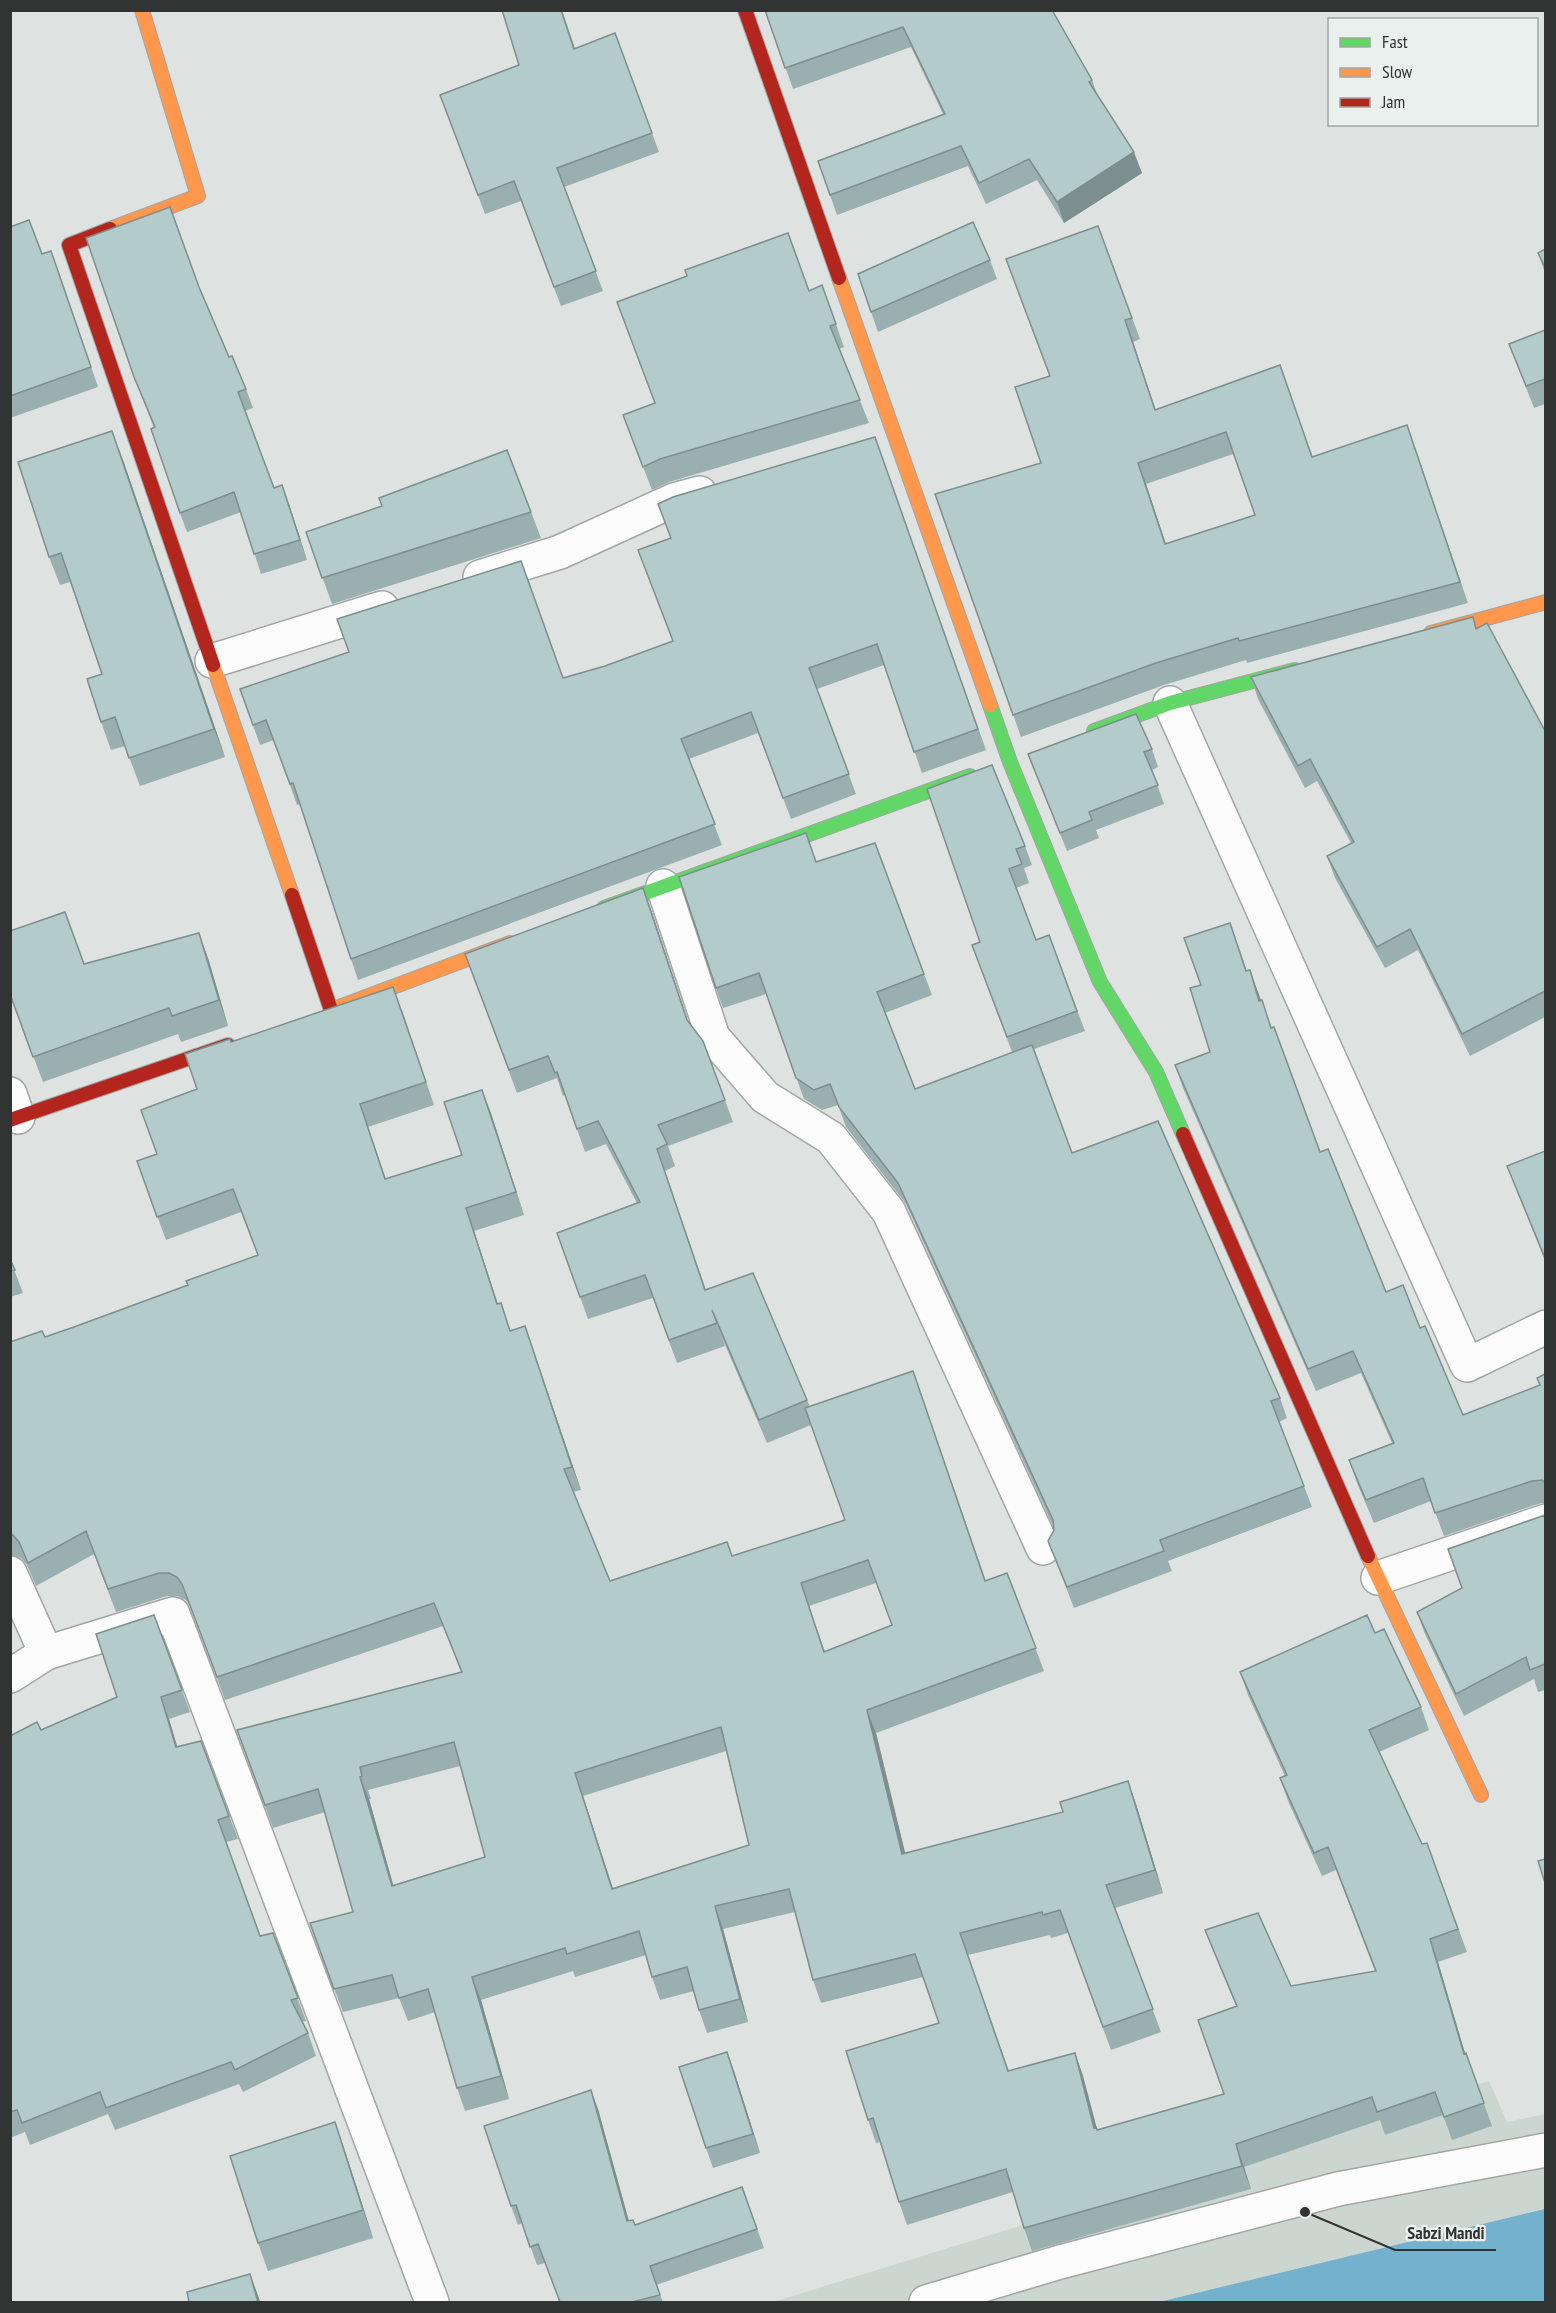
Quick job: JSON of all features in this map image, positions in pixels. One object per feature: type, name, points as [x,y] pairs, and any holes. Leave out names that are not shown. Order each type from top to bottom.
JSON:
[{"type":"street","points":[[142,10],[198,196],[69,244],[212,661],[326,1012],[519,939]]},
{"type":"street","points":[[745,10],[894,435],[1004,764],[1100,982],[1156,1072],[1378,1578],[1480,1795]]},
{"type":"street","points":[[861,445],[894,435]]},
{"type":"street","points":[[448,587],[560,552],[674,501],[729,484]]},
{"type":"street","points":[[212,661],[414,598]]},
{"type":"street","points":[[1420,636],[1545,602]]},
{"type":"street","points":[[1085,734],[1170,703],[1307,666]]},
{"type":"street","points":[[1170,703],[1467,1365],[1545,1327]]},
{"type":"street","points":[[586,915],[1004,764]]},
{"type":"street","points":[[663,886],[713,1037],[765,1097],[831,1138],[889,1212],[1043,1548]]},
{"type":"street","points":[[13,1110],[242,1040]]},
{"type":"street","points":[[1378,1578],[1545,1521]]},
{"type":"street","points":[[10,1573],[46,1653]]},
{"type":"street","points":[[10,1676],[46,1653],[173,1614],[432,2302]]},
{"type":"street","points":[[926,2302],[1060,2262],[1338,2189],[1545,2150]]},
{"type":"shaded area","points":[[1489,2081],[1507,2122],[1545,2114],[1545,2302],[773,2302]]},
{"type":"water","points":[[1545,2209],[1545,2302],[1159,2302]]},
{"type":"building","points":[[502,10],[561,10],[574,49],[615,33],[652,133],[557,168],[596,271],[554,287],[514,181],[478,195],[440,95],[519,65]]},
{"type":"building","points":[[765,10],[1052,10],[1092,80],[1089,82],[1134,152],[1057,202],[1029,159],[979,183],[961,146],[830,195],[818,161],[945,114],[903,27],[785,68]]},
{"type":"building","points":[[170,207],[199,287],[229,357],[232,356],[246,389],[238,392],[274,488],[282,485],[300,540],[254,554],[234,492],[180,513],[151,429],[155,427],[134,377],[86,238]]},
{"type":"building","points":[[29,220],[42,254],[51,251],[91,367],[10,396],[10,227]]},
{"type":"building","points":[[973,222],[990,260],[871,312],[858,274]]},
{"type":"building","points":[[1098,226],[1132,318],[1125,320],[1155,410],[1280,365],[1312,457],[1407,425],[1460,582],[1239,641],[1238,638],[1156,663],[1013,715],[935,494],[1041,463],[1015,387],[1050,376],[1006,259]],"holes":[[[1226,432],[1255,515],[1165,544],[1138,463]]]},
{"type":"building","points":[[788,233],[809,291],[822,285],[836,324],[830,326],[860,400],[660,459],[643,467],[623,415],[655,403],[617,302],[687,276],[685,270]]},
{"type":"building","points":[[1545,249],[1545,267],[1538,253]]},
{"type":"building","points":[[1545,330],[1545,379],[1526,386],[1509,344]]},
{"type":"building","points":[[112,431],[214,729],[129,758],[115,717],[101,722],[87,679],[102,674],[61,553],[49,557],[18,462]]},
{"type":"building","points":[[875,437],[978,729],[914,752],[877,644],[809,668],[849,774],[783,798],[751,712],[681,739],[715,824],[351,959],[293,783],[290,784],[266,720],[253,725],[240,689],[349,652],[337,619],[521,561],[563,678],[605,666],[673,641],[638,550],[671,538],[658,504],[673,497]]},
{"type":"building","points":[[507,450],[531,512],[322,578],[306,532],[382,506],[379,498]]},
{"type":"building","points":[[1473,617],[1476,629],[1487,623],[1545,731],[1545,991],[1462,1034],[1410,929],[1377,947],[1327,856],[1354,842],[1310,759],[1298,766],[1251,677]]},
{"type":"building","points":[[1136,714],[1152,749],[1144,752],[1158,785],[1089,812],[1092,820],[1060,833],[1028,754]]},
{"type":"building","points":[[992,765],[1025,846],[1016,849],[1022,864],[1009,869],[1036,940],[1049,935],[1077,1011],[1007,1037],[972,945],[980,942],[927,789]]},
{"type":"building","points":[[806,833],[816,862],[875,843],[924,974],[877,992],[915,1089],[1032,1045],[1072,1153],[1158,1121],[1280,1398],[1271,1401],[1304,1486],[1160,1540],[1164,1551],[1067,1587],[1048,1541],[1054,1530],[1053,1520],[898,1183],[839,1107],[830,1084],[814,1090],[796,1078],[759,973],[716,988],[679,877]]},
{"type":"building","points":[[643,888],[687,1020],[703,1041],[725,1100],[658,1125],[667,1144],[657,1149],[705,1290],[753,1273],[807,1400],[759,1420],[712,1310],[717,1323],[669,1340],[645,1275],[580,1297],[557,1233],[640,1202],[598,1121],[577,1129],[557,1072],[555,1073],[548,1056],[509,1070],[465,954]]},
{"type":"building","points":[[65,912],[84,964],[199,933],[219,1000],[172,1016],[169,1008],[33,1057],[10,994],[10,931]]},
{"type":"building","points":[[1230,923],[1246,971],[1250,970],[1259,1001],[1262,1000],[1271,1028],[1274,1027],[1320,1152],[1328,1149],[1386,1292],[1403,1285],[1420,1328],[1425,1326],[1463,1415],[1540,1385],[1537,1378],[1545,1374],[1545,1482],[1532,1481],[1435,1513],[1423,1478],[1366,1500],[1349,1460],[1394,1443],[1353,1351],[1308,1369],[1175,1065],[1210,1052],[1190,988],[1201,985],[1184,938]]},
{"type":"building","points":[[393,987],[426,1082],[360,1104],[385,1179],[462,1155],[444,1102],[482,1090],[516,1192],[466,1208],[497,1304],[501,1303],[510,1331],[525,1326],[572,1467],[564,1469],[610,1581],[727,1542],[732,1556],[845,1520],[805,1408],[913,1371],[985,1581],[1007,1573],[1036,1648],[867,1710],[902,1854],[1063,1812],[1060,1802],[1128,1781],[1155,1870],[1106,1885],[1153,2009],[1103,2027],[1060,1910],[1043,1915],[1042,1912],[960,1933],[1008,2071],[1075,2053],[1094,2128],[1096,2127],[1097,2130],[1224,2094],[1198,2020],[1237,2006],[1205,1930],[1258,1913],[1291,1986],[1376,1971],[1328,1847],[1314,1853],[1280,1778],[1287,1775],[1240,1672],[1367,1615],[1375,1633],[1384,1629],[1421,1707],[1369,1730],[1422,1844],[1427,1843],[1458,1929],[1430,1939],[1464,2054],[1466,2053],[1484,2103],[1444,2117],[1435,2092],[1377,2112],[1372,2097],[1236,2144],[1242,2166],[1024,2228],[1006,2169],[899,2202],[873,2118],[868,2120],[846,2051],[939,2023],[915,1954],[813,1980],[789,1889],[715,1906],[740,1999],[699,2010],[687,1967],[652,1977],[639,1931],[567,1954],[565,1948],[472,1977],[501,2076],[457,2088],[428,1989],[399,1998],[392,1975],[334,1989],[310,1923],[353,1912],[318,1789],[265,1805],[237,1730],[462,1672],[434,1603],[217,1677],[182,1584],[177,1577],[169,1573],[159,1573],[108,1589],[86,1531],[28,1563],[19,1542],[10,1534],[10,1342],[42,1331],[45,1337],[74,1327],[188,1285],[186,1281],[258,1255],[233,1189],[157,1217],[137,1161],[157,1154],[141,1110],[197,1089],[185,1054],[230,1039],[231,1042]],"holes":[[[868,1560],[892,1625],[824,1652],[801,1583]],[[721,1727],[749,1845],[612,1889],[575,1773]],[[454,1742],[485,1857],[392,1886],[360,1777],[362,1776],[360,1767]]]},
{"type":"building","points":[[1545,1151],[1545,1258],[1507,1166]]},
{"type":"building","points":[[10,1259],[15,1270],[10,1271]]},
{"type":"building","points":[[1545,1515],[1545,1664],[1530,1670],[1526,1657],[1456,1694],[1417,1612],[1462,1588],[1448,1549]]},
{"type":"building","points":[[154,1615],[182,1690],[161,1697],[176,1747],[201,1741],[229,1816],[218,1820],[260,1936],[273,1933],[298,1998],[291,2000],[308,2033],[235,2070],[231,2062],[106,2108],[100,2092],[22,2123],[17,2110],[10,2112],[10,1736],[37,1722],[41,1730],[117,1697],[96,1634]]},
{"type":"building","points":[[1545,1859],[1545,1883],[1538,1861]]},
{"type":"building","points":[[727,2052],[753,2134],[706,2148],[679,2067]]},
{"type":"building","points":[[591,2090],[627,2221],[633,2220],[635,2225],[742,2187],[757,2229],[650,2266],[660,2295],[632,2302],[560,2302],[538,2244],[530,2247],[516,2205],[511,2206],[484,2126]]},
{"type":"building","points":[[335,2122],[363,2210],[258,2243],[230,2156]]},
{"type":"building","points":[[250,2274],[258,2302],[189,2302],[187,2292]]},
{"type":"traffic: fast","points":[[1094,731],[1170,703],[1295,670]]},
{"type":"traffic: fast","points":[[990,705],[1010,762],[1100,982],[1156,1072],[1183,1134]]},
{"type":"traffic: fast","points":[[604,908],[970,776]]},
{"type":"traffic: slow","points":[[110,229],[198,196],[142,10]]},
{"type":"traffic: slow","points":[[839,278],[990,705]]},
{"type":"traffic: slow","points":[[1431,633],[1546,602]]},
{"type":"traffic: slow","points":[[213,665],[292,895]]},
{"type":"traffic: slow","points":[[334,1009],[510,943]]},
{"type":"traffic: slow","points":[[1368,1556],[1481,1795]]},
{"type":"traffic: jam","points":[[745,10],[839,278]]},
{"type":"traffic: jam","points":[[110,229],[69,245],[213,665]]},
{"type":"traffic: jam","points":[[292,895],[331,1010]]},
{"type":"traffic: jam","points":[[10,1120],[228,1045]]},
{"type":"traffic: jam","points":[[1183,1134],[1368,1556]]},
{"type":"place","name":"Sabzi Mandi","points":[[1305,2212]]}]
